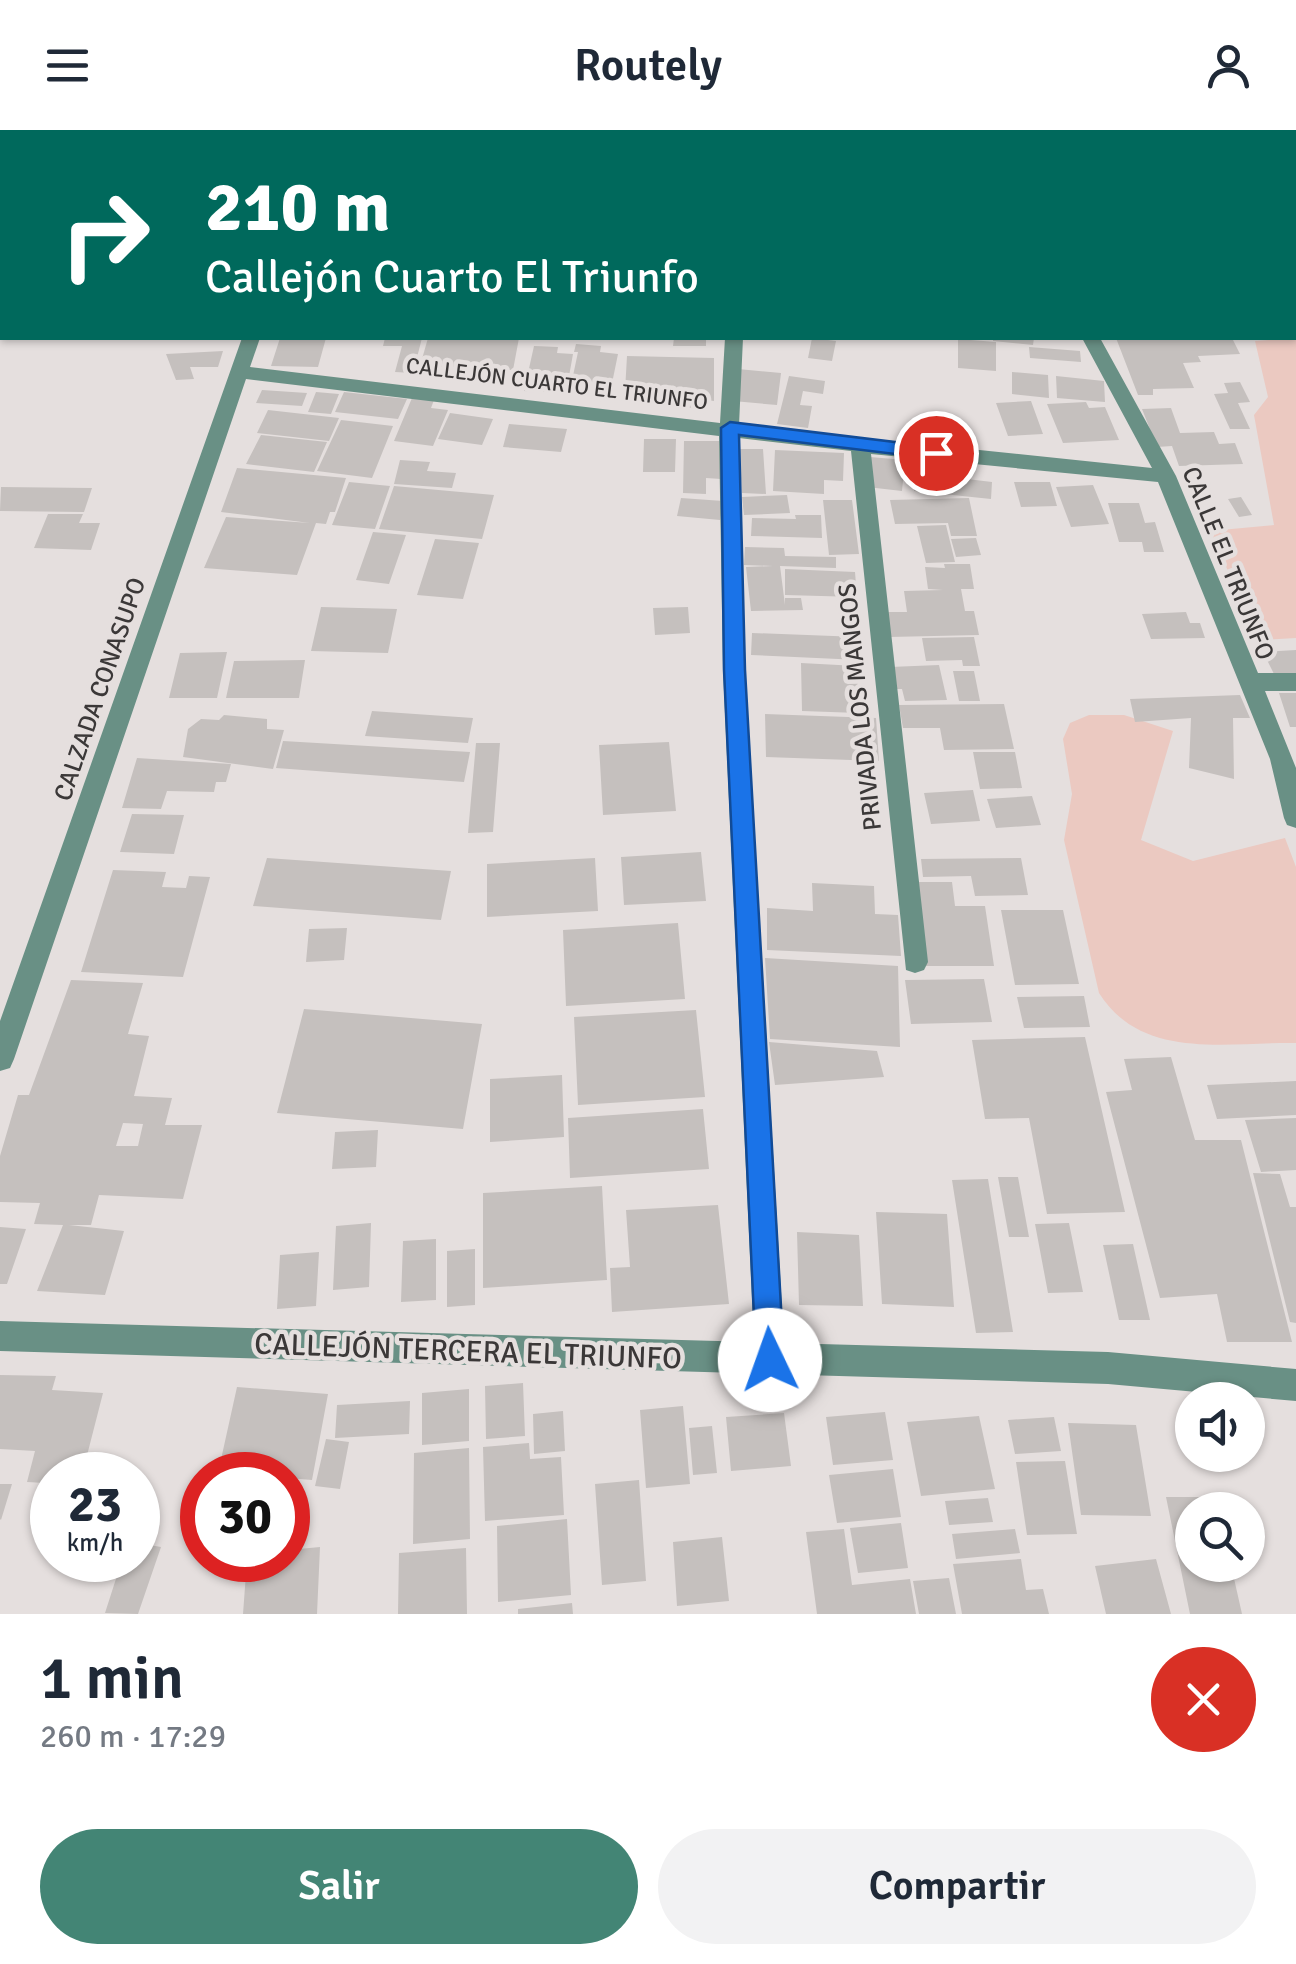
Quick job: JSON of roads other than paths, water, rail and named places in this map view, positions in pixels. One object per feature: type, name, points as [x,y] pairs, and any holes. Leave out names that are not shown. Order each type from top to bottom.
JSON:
[{"type":"street","name":"CALZADA CONASUPO","points":[[0,1058],[250,340]]},
{"type":"street","points":[[734,340],[730,428],[734,670],[770,1360]]},
{"type":"street","name":"CALLE EL TRIUNFO","points":[[1092,340],[1166,476],[1248,682],[1284,734],[1296,818]]},
{"type":"street","name":"CALLEJÓN CUARTO EL TRIUNFO","points":[[240,372],[860,446],[1166,476]]},
{"type":"street","name":"PRIVADA LOS MANGOS","points":[[860,446],[914,962]]},
{"type":"street","points":[[1248,682],[1296,682]]},
{"type":"street","name":"CALLEJÓN TERCERA EL TRIUNFO","points":[[0,1336],[1108,1368],[1296,1386]]}]
